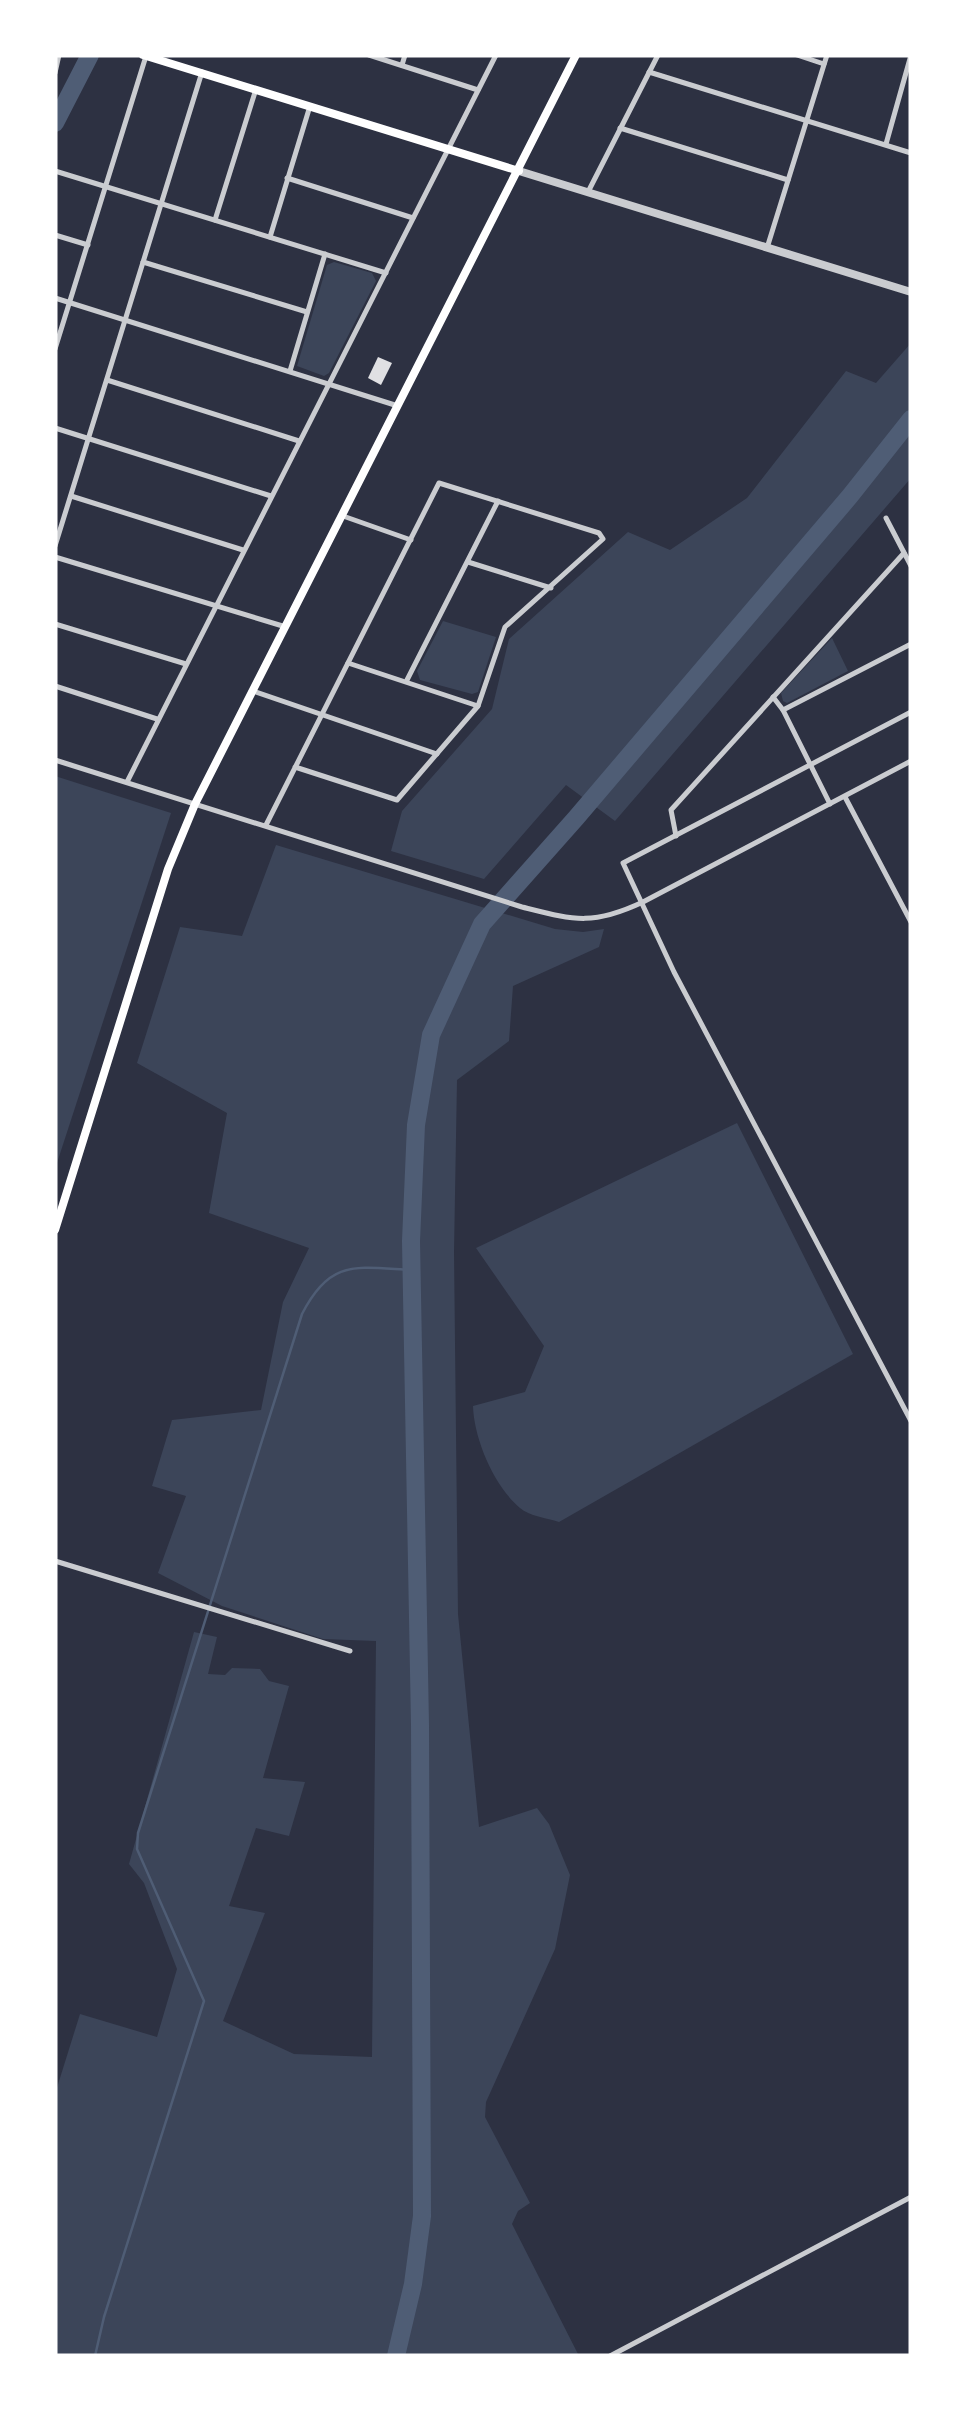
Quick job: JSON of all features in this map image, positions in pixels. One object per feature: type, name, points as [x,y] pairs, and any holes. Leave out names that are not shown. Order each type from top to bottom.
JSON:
[{"type":"main road","points":[[145,55],[518,171]]},
{"type":"main road","points":[[55,1230],[168,870],[196,804],[576,55]]},
{"type":"street","points":[[55,74],[59,55]]},
{"type":"street","points":[[55,349],[145,55]]},
{"type":"street","points":[[370,55],[478,90]]},
{"type":"street","points":[[402,65],[405,55]]},
{"type":"street","points":[[126,782],[496,55]]},
{"type":"street","points":[[588,192],[658,55]]},
{"type":"street","points":[[797,55],[824,64]]},
{"type":"street","points":[[767,248],[827,55]]},
{"type":"street","points":[[886,144],[911,55]]},
{"type":"street","points":[[55,546],[202,72]]},
{"type":"street","points":[[649,72],[911,152]]},
{"type":"street","points":[[902,86],[911,89]]},
{"type":"street","points":[[215,220],[256,89]]},
{"type":"street","points":[[270,237],[310,106]]},
{"type":"street","points":[[620,128],[788,180]]},
{"type":"street","points":[[518,171],[911,292]]},
{"type":"street","points":[[55,172],[386,273]]},
{"type":"street","points":[[288,178],[414,218]]},
{"type":"street","points":[[55,235],[88,245]]},
{"type":"street","points":[[290,372],[325,254]]},
{"type":"street","points":[[142,262],[307,312]]},
{"type":"street","points":[[55,298],[398,406]]},
{"type":"street","points":[[107,380],[300,441]]},
{"type":"street","points":[[55,428],[271,496]]},
{"type":"street","points":[[266,825],[295,767],[322,716],[439,483],[599,533],[603,538],[505,627],[478,706],[396,800],[295,767]]},
{"type":"street","points":[[71,496],[243,550]]},
{"type":"street","points":[[407,680],[498,501]]},
{"type":"street","points":[[342,516],[411,540]]},
{"type":"street","points":[[886,518],[911,566]]},
{"type":"street","points":[[676,836],[671,810],[904,553]]},
{"type":"street","points":[[55,556],[286,628]]},
{"type":"street","points":[[468,562],[551,588]]},
{"type":"street","points":[[55,624],[186,664]]},
{"type":"street","points":[[783,710],[911,644]]},
{"type":"street","points":[[348,662],[478,706]]},
{"type":"street","points":[[55,686],[158,719]]},
{"type":"street","points":[[253,692],[437,754]]},
{"type":"street","points":[[772,698],[783,710],[830,804]]},
{"type":"street","points":[[911,712],[623,863],[674,972],[911,1420]]},
{"type":"street","points":[[55,760],[522,906],[585,919],[613,916],[642,902],[911,761]]},
{"type":"street","points":[[844,796],[911,922]]},
{"type":"street","points":[[55,1561],[350,1650]]},
{"type":"street","points":[[610,2356],[911,2197]]},
{"type":"shaded area","points":[[334,262],[372,273],[376,281],[324,376],[297,366],[327,265]]},
{"type":"shaded area","points":[[911,343],[911,478],[615,821],[566,785],[484,879],[391,851],[402,811],[492,709],[509,639],[628,532],[670,550],[747,498],[846,371],[876,383]]},
{"type":"shaded area","points":[[443,621],[496,637],[478,692],[472,694],[420,680],[417,671]]},
{"type":"shaded area","points":[[832,638],[848,671],[787,703],[783,701],[781,693]]},
{"type":"shaded area","points":[[55,776],[171,813],[56,1166],[55,1165]]},
{"type":"shaded area","points":[[276,845],[555,929],[604,929],[599,947],[513,986],[509,1041],[457,1080],[454,1252],[458,1614],[479,1827],[537,1808],[549,1824],[570,1875],[555,1949],[486,2102],[485,2117],[530,2203],[518,2211],[512,2224],[579,2356],[55,2355],[55,2094],[80,2014],[157,2037],[177,1969],[144,1883],[129,1864],[194,1632],[217,1637],[208,1674],[225,1675],[232,1668],[260,1669],[269,1681],[289,1686],[263,1778],[305,1782],[289,1836],[256,1828],[229,1906],[265,1913],[223,2021],[294,2054],[372,2057],[376,1641],[323,1639],[222,1606],[158,1573],[186,1496],[152,1486],[172,1420],[261,1410],[283,1302],[309,1248],[209,1213],[227,1113],[137,1063],[180,927],[242,936]]},
{"type":"shaded area","points":[[737,1123],[853,1354],[559,1522],[524,1511],[502,1487],[487,1461],[473,1406],[525,1392],[544,1346],[476,1248]]},
{"type":"building","points":[[378,357],[392,363],[381,385],[368,378]]},
{"type":"waterway","points":[[55,123],[90,55]]},
{"type":"waterway","points":[[396,2356],[413,2284],[422,2216],[420,1725],[411,1241],[416,1125],[431,1035],[482,924],[850,496],[911,419]]},
{"type":"waterway","points":[[95,2356],[204,2001],[137,1849],[138,1833],[302,1314],[323,1284],[346,1270],[411,1270]]}]
